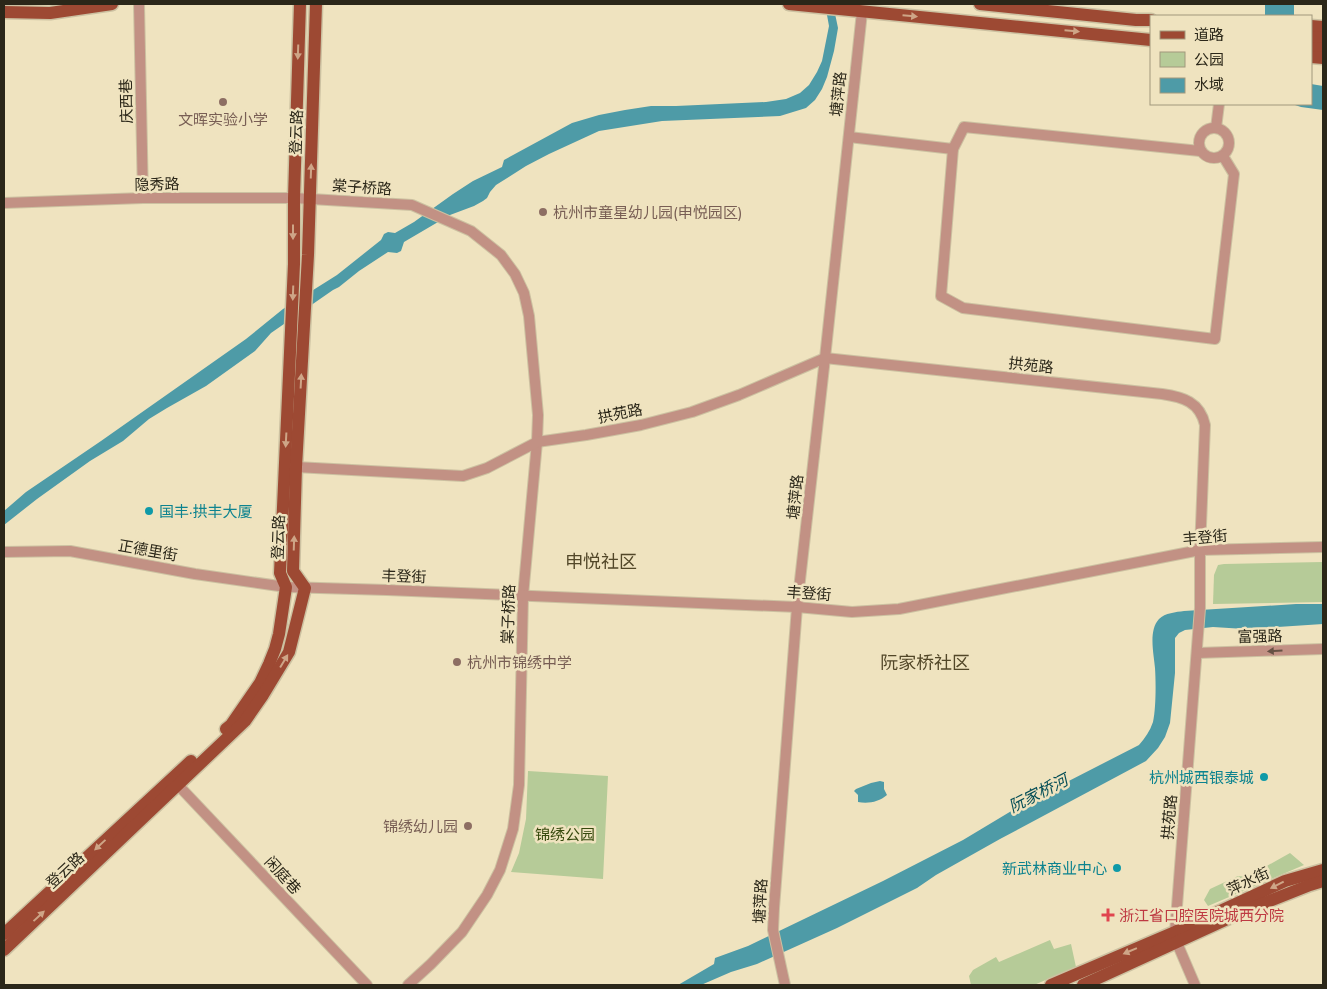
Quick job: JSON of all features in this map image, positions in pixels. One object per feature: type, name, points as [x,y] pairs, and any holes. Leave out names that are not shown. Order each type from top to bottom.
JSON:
[{"type":"main road","points":[[4,12],[50,4]]},
{"type":"main road","points":[[4,12],[50,13],[112,4]]},
{"type":"main road","name":"登云路","points":[[4,934],[231,725],[260,682],[269,664],[279,634],[286,587],[280,573],[292,321],[300,4]]},
{"type":"main road","name":"登云路","points":[[4,950],[245,721],[289,652],[305,588],[293,570],[296,467],[308,255],[316,4]]},
{"type":"main road","points":[[788,4],[1150,39]]},
{"type":"main road","points":[[980,4],[1150,21]]},
{"type":"main road","name":"萍水街","points":[[1083,985],[1285,881],[1323,870]]},
{"type":"main road","name":"萍水街","points":[[1050,985],[1323,881]]},
{"type":"street","name":"庆西巷","points":[[139,4],[143,198]]},
{"type":"street","name":"塘萍路","points":[[785,985],[773,930],[797,607],[862,12]]},
{"type":"street","points":[[1216,128],[1219,105]]},
{"type":"street","points":[[1200,151],[964,127],[953,149],[941,296],[963,308],[1215,339],[1234,174],[1223,156]]},
{"type":"street","points":[[1216,128],[1225,132],[1229,147],[1223,156],[1213,159],[1200,151],[1198,142],[1202,132],[1206,129],[1216,128]]},
{"type":"street","points":[[849,137],[953,149]]},
{"type":"street","name":"隐秀路","points":[[4,203],[143,198],[310,198]]},
{"type":"street","name":"棠子桥路","points":[[310,198],[412,205],[471,231],[502,255],[515,274],[524,293],[529,316],[538,415],[523,596],[519,784],[513,829],[500,870],[487,895],[462,932],[408,985]]},
{"type":"street","name":"拱苑路","points":[[296,467],[463,476],[487,468],[537,442],[632,426],[692,412],[739,395],[825,358],[1162,394],[1185,399],[1196,406],[1203,415],[1205,424],[1200,550],[1200,608],[1176,938],[1195,985]]},
{"type":"street","name":"丰登街","points":[[286,587],[797,607],[852,612],[899,609],[1200,550],[1323,547]]},
{"type":"street","name":"正德里街","points":[[4,552],[70,551],[195,574],[286,587]]},
{"type":"street","name":"富强路","points":[[1197,652],[1323,649]]},
{"type":"street","name":"闲庭巷","points":[[178,785],[367,985]]},
{"type":"green space","points":[[1323,562],[1323,602],[1213,604],[1214,575],[1218,565]]},
{"type":"green space","name":"锦绣公园","points":[[528,771],[608,776],[603,879],[511,872],[519,853],[526,819]]},
{"type":"green space","points":[[1290,853],[1304,865],[1208,906],[1204,900],[1210,889],[1238,876],[1247,877]]},
{"type":"green space","points":[[1050,940],[1054,949],[1071,944],[1076,967],[1034,985],[971,985],[969,976],[973,970],[996,957],[999,962]]},
{"type":"water","points":[[825,4],[833,4],[838,28],[834,51],[822,89],[815,100],[806,108],[780,116],[662,121],[599,131],[549,154],[496,185],[483,201],[450,215],[404,242],[401,251],[397,253],[388,252],[359,271],[339,287],[271,333],[255,351],[206,386],[149,419],[123,441],[90,461],[4,525],[4,511],[26,492],[246,339],[283,309],[337,275],[381,240],[384,234],[388,232],[395,233],[414,222],[473,181],[502,167],[504,160],[572,123],[599,115],[651,106],[766,102],[786,99],[800,93],[809,85],[822,61],[829,26]]},
{"type":"water","points":[[1265,4],[1294,4],[1294,15],[1265,15]]},
{"type":"water","points":[[1312,84],[1323,86],[1323,110],[1295,105],[1312,105]]},
{"type":"water","points":[[1323,604],[1323,624],[1245,629],[1213,627],[1185,630],[1179,633],[1175,638],[1175,673],[1170,723],[1165,737],[1146,761],[1000,839],[936,875],[917,888],[837,928],[757,964],[731,972],[701,985],[678,985],[714,964],[715,958],[748,946],[883,881],[963,840],[1018,807],[1139,745],[1153,722],[1156,688],[1153,636],[1156,624],[1164,615],[1184,611]]},
{"type":"water","points":[[880,781],[884,782],[884,789],[887,795],[873,802],[858,802],[858,795],[854,791],[856,789]]},
{"type":"place","name":"文晖实验小学","points":[[223,102]]},
{"type":"place","name":"杭州市童星幼儿园(申悦园区)","points":[[543,212]]},
{"type":"place","name":"国丰·拱丰大厦","points":[[149,511]]},
{"type":"place","name":"杭州市锦绣中学","points":[[457,662]]},
{"type":"place","name":"杭州城西银泰城","points":[[1264,777]]},
{"type":"place","name":"锦绣幼儿园","points":[[468,826]]},
{"type":"place","name":"新武林商业中心","points":[[1117,868]]},
{"type":"place","name":"浙江省口腔医院城西分院","points":[[1108,915]]},
{"type":"district","name":"申悦社区","points":[[601,561]]},
{"type":"district","name":"阮家桥社区","points":[[925,662]]},
{"type":"water label","name":"阮家桥河","points":[[1038,793]]}]
